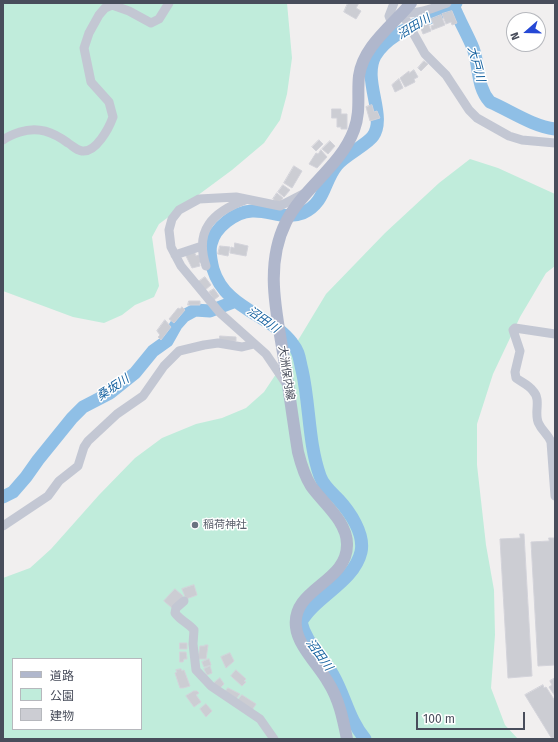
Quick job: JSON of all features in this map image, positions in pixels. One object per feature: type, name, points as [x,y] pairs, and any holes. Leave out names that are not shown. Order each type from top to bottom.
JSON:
[{"type":"main road","name":"大洲保内線","points":[[347,739],[342,713],[335,693],[300,641],[295,625],[296,615],[303,601],[335,574],[344,561],[347,552],[346,535],[343,527],[306,477],[298,452],[274,292],[274,259],[286,221],[306,193],[347,144],[354,130],[358,114],[359,80],[364,60],[371,47],[392,24],[405,18],[411,3]]},
{"type":"street","points":[[3,140],[27,130],[38,129],[50,132],[76,149],[83,151],[90,150],[105,133],[113,117],[109,102],[91,82],[84,48],[89,33],[102,11],[112,5],[129,11],[151,23],[159,19],[169,3]]},
{"type":"street","points":[[392,24],[389,16],[394,3]]},
{"type":"street","points":[[447,3],[426,12],[405,18],[425,54],[446,76],[468,110],[477,118],[509,136],[522,140],[555,143]]},
{"type":"street","points":[[288,386],[266,354],[220,313],[181,266],[171,247],[169,230],[172,219],[179,210],[199,199],[236,197],[280,206],[306,193]]},
{"type":"street","points":[[206,266],[202,246],[204,234],[213,218],[232,205],[245,200]]},
{"type":"street","points":[[175,255],[202,246]]},
{"type":"street","points":[[555,334],[528,329],[515,328],[513,330],[520,351],[515,372],[516,378],[534,391],[538,405],[538,424],[549,436],[551,442],[555,496]]},
{"type":"street","points":[[3,526],[48,496],[59,481],[78,466],[84,447],[88,441],[117,414],[143,396],[164,366],[179,351],[204,344],[242,347],[254,344]]},
{"type":"street","points":[[184,601],[176,608],[175,613],[194,630],[193,644],[196,670],[211,686],[260,719],[274,739]]},
{"type":"green space","points":[[3,3],[287,3],[292,58],[287,94],[280,120],[264,143],[232,170],[159,224],[152,237],[159,286],[154,297],[135,305],[122,315],[104,323],[73,317],[3,291]]},
{"type":"green space","points":[[470,159],[498,168],[555,194],[555,266],[546,273],[520,317],[493,374],[477,424],[477,465],[486,545],[494,590],[495,635],[491,688],[505,725],[518,739],[3,739],[3,578],[30,568],[51,549],[99,495],[135,458],[162,438],[196,424],[222,418],[246,408],[264,392],[294,347],[326,294],[385,233],[439,183]]},
{"type":"building","points":[[348,3],[359,3],[356,8],[361,11],[356,19],[344,12]]},
{"type":"building","points":[[452,11],[457,23],[452,25],[451,22],[446,24],[442,14]]},
{"type":"building","points":[[441,15],[445,25],[432,30],[431,26],[434,25],[431,19]]},
{"type":"building","points":[[428,23],[431,31],[423,34],[420,26]]},
{"type":"building","points":[[424,61],[428,64],[421,71],[418,68]]},
{"type":"building","points":[[414,70],[418,77],[414,79],[415,82],[405,87],[400,78],[409,71],[409,73]]},
{"type":"building","points":[[399,79],[403,88],[395,92],[392,85]]},
{"type":"building","points":[[372,105],[374,112],[377,111],[380,118],[370,121],[366,107]]},
{"type":"building","points":[[332,109],[341,109],[341,114],[347,114],[347,129],[337,127],[337,118],[332,118]]},
{"type":"building","points":[[319,140],[323,144],[316,151],[312,147]]},
{"type":"building","points":[[330,141],[335,146],[328,154],[322,149]]},
{"type":"building","points":[[321,150],[327,157],[317,168],[309,164],[316,153],[318,154]]},
{"type":"building","points":[[294,166],[302,171],[292,188],[284,183]]},
{"type":"building","points":[[283,185],[290,190],[284,197],[278,192]]},
{"type":"building","points":[[277,193],[283,198],[279,204],[273,199]]},
{"type":"building","points":[[235,243],[248,246],[246,256],[230,253],[231,247],[234,248]]},
{"type":"building","points":[[220,246],[230,247],[228,256],[218,254]]},
{"type":"building","points":[[194,251],[196,256],[199,255],[201,262],[199,263],[200,266],[192,268],[185,254]]},
{"type":"building","points":[[205,277],[211,285],[205,290],[198,282]]},
{"type":"building","points":[[214,289],[219,296],[214,300],[209,292]]},
{"type":"building","points":[[189,301],[200,301],[200,305],[188,305]]},
{"type":"building","points":[[182,307],[185,310],[174,323],[169,319],[178,308],[180,309]]},
{"type":"building","points":[[165,320],[171,327],[161,340],[158,337],[160,335],[157,331]]},
{"type":"building","points":[[220,336],[236,337],[236,341],[220,341]]},
{"type":"building","points":[[520,534],[524,534],[532,676],[508,678],[500,539],[520,538]]},
{"type":"building","points":[[549,538],[554,538],[555,549],[555,665],[538,666],[531,542],[549,541]]},
{"type":"building","points":[[194,585],[197,595],[186,599],[182,589]]},
{"type":"building","points":[[175,589],[183,596],[172,608],[164,601]]},
{"type":"building","points":[[180,643],[187,643],[187,649],[180,649]]},
{"type":"building","points":[[208,645],[206,659],[198,659],[200,646]]},
{"type":"building","points":[[180,652],[186,652],[187,659],[184,659],[183,662],[180,662]]},
{"type":"building","points":[[230,653],[234,661],[226,668],[221,657]]},
{"type":"building","points":[[209,659],[211,665],[204,667],[202,662]]},
{"type":"building","points":[[210,666],[212,673],[207,675],[204,669]]},
{"type":"building","points":[[181,669],[182,671],[184,670],[190,686],[180,688],[175,673],[177,672],[176,670]]},
{"type":"building","points":[[236,670],[246,679],[244,681],[246,682],[242,686],[231,676]]},
{"type":"building","points":[[220,678],[224,684],[219,689],[214,683]]},
{"type":"building","points":[[555,678],[555,696],[549,687],[552,685],[550,681]]},
{"type":"building","points":[[543,685],[555,701],[555,739],[552,739],[525,695]]},
{"type":"building","points":[[228,688],[240,694],[236,699],[225,692]]},
{"type":"building","points":[[194,691],[199,693],[196,695],[201,702],[194,707],[186,696]]},
{"type":"building","points":[[242,695],[256,704],[252,710],[238,700]]},
{"type":"building","points":[[206,704],[212,711],[206,717],[200,709]]},
{"type":"waterway","name":"沼田川","points":[[365,739],[355,724],[333,675],[307,637],[301,622],[316,604],[351,572],[357,563],[362,545],[359,531],[347,510],[321,479],[313,450],[305,383],[297,350],[283,333],[237,302],[227,293],[219,282],[213,269],[210,256],[210,247],[213,238],[221,226],[239,214],[259,211],[290,216],[303,213],[316,203],[332,171],[345,157],[370,139],[377,128],[376,108],[371,76],[375,56],[382,47],[401,32],[456,3]]},
{"type":"waterway","name":"大戸川","points":[[453,5],[473,48],[480,83],[490,102],[530,122],[555,129]]},
{"type":"waterway","name":"桑坂川","points":[[3,497],[13,492],[72,418],[83,407],[110,393],[135,373],[153,351],[167,341],[176,325],[184,316],[195,310],[210,311],[236,301]]},
{"type":"place","name":"稲荷神社","points":[[195,525]]}]
